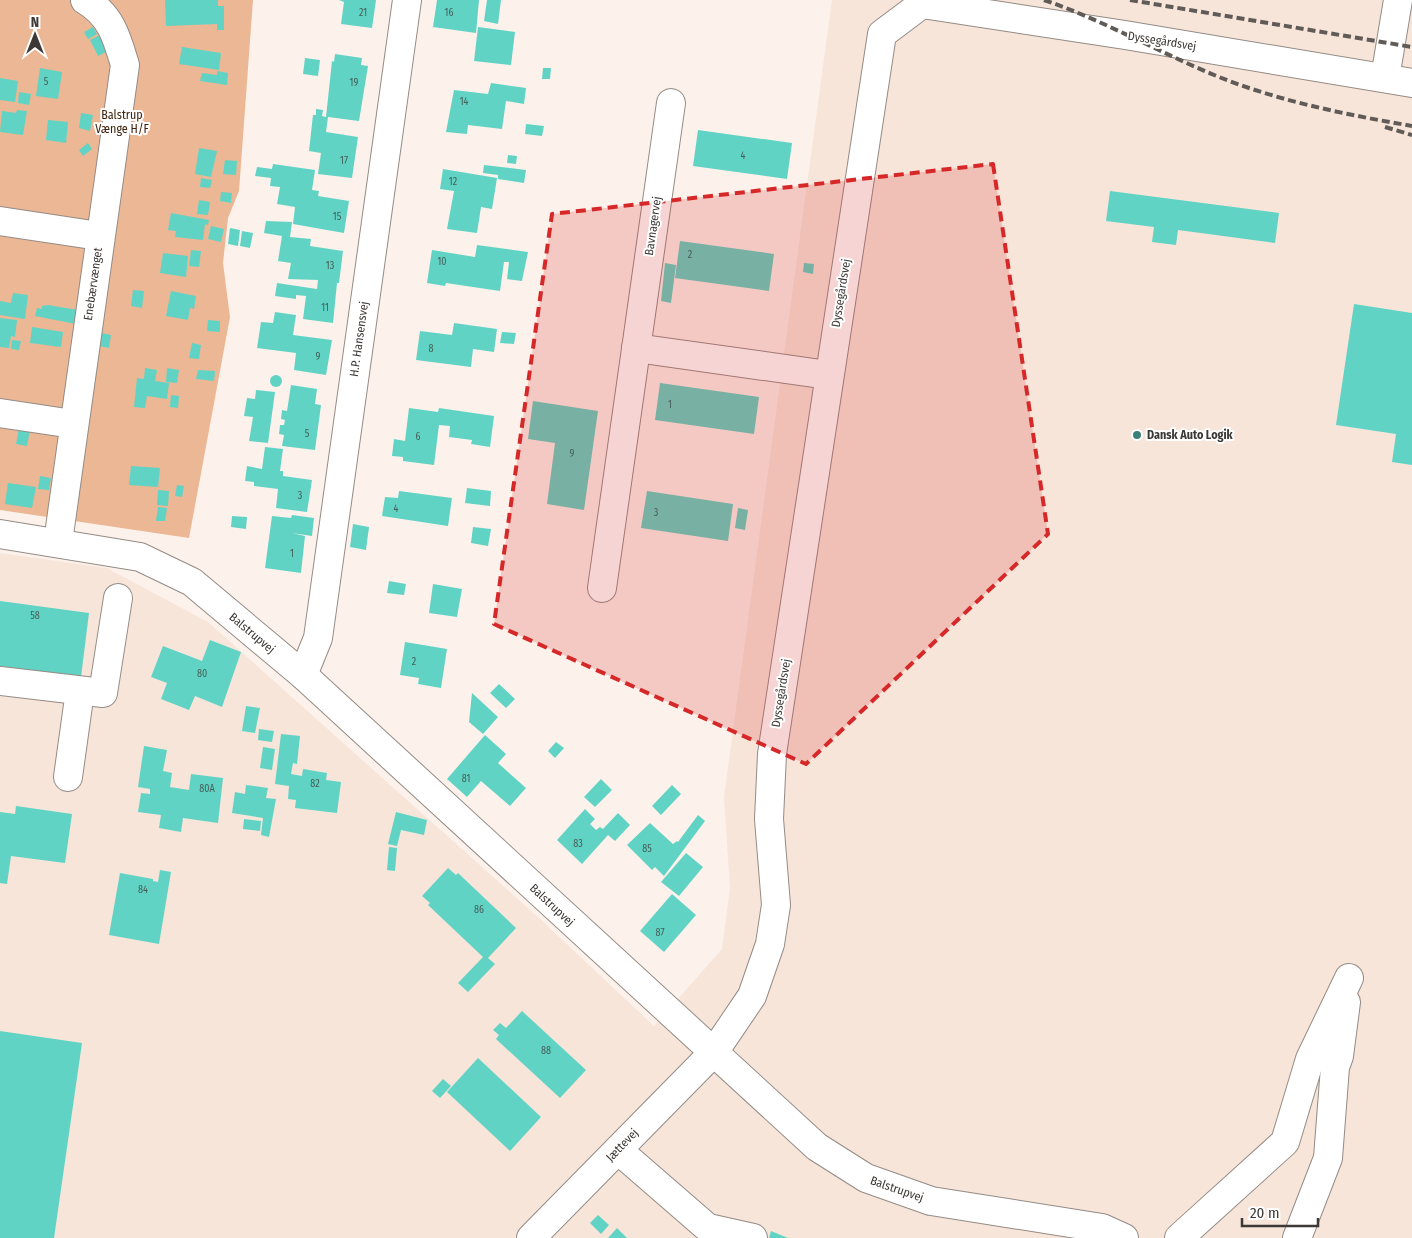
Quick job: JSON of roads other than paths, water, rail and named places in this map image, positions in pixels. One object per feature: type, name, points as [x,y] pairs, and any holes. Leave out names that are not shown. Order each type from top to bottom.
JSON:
[{"type":"street","name":"Enebærvænget","points":[[58,542],[125,65],[114,28],[92,4],[85,0]]},
{"type":"street","name":"H.P. Hansensvej","points":[[303,676],[318,638],[407,0]]},
{"type":"street","points":[[1385,78],[1398,0]]},
{"type":"street","name":"Dyssegårdsvej","points":[[714,1052],[752,996],[770,944],[776,905],[769,819],[772,754],[828,375],[882,34],[922,4],[1125,35],[1412,83]]},
{"type":"street","name":"Bavnagervej","points":[[602,588],[671,103]]},
{"type":"street","points":[[0,221],[100,236]]},
{"type":"street","points":[[636,348],[828,375]]},
{"type":"street","points":[[0,413],[74,424]]},
{"type":"street","name":"Balstrupvej","points":[[0,534],[58,542],[140,557],[192,582],[303,676],[817,1146],[866,1178],[932,1201],[1102,1228],[1124,1238]]},
{"type":"street","points":[[0,681],[103,693],[118,598]]},
{"type":"street","points":[[68,777],[80,691]]},
{"type":"street","points":[[1179,1238],[1285,1142],[1310,1060],[1349,978],[1339,1056],[1335,1067],[1328,1158],[1297,1238]]},
{"type":"street","name":"Jættevej","points":[[531,1238],[714,1052]]},
{"type":"street","points":[[618,1150],[688,1226],[708,1228],[753,1238]]},
{"type":"railway","points":[[1044,0],[1086,16],[1207,72],[1257,91],[1334,111],[1412,126]]},
{"type":"railway","points":[[1130,0],[1412,47]]},
{"type":"railway","points":[[1385,127],[1412,135]]},
{"type":"place","name":"Dansk Auto Logik","points":[[1137,435]]},
{"type":"park label","name":"Balstrup Vænge H/F","points":[[122,122]]}]
